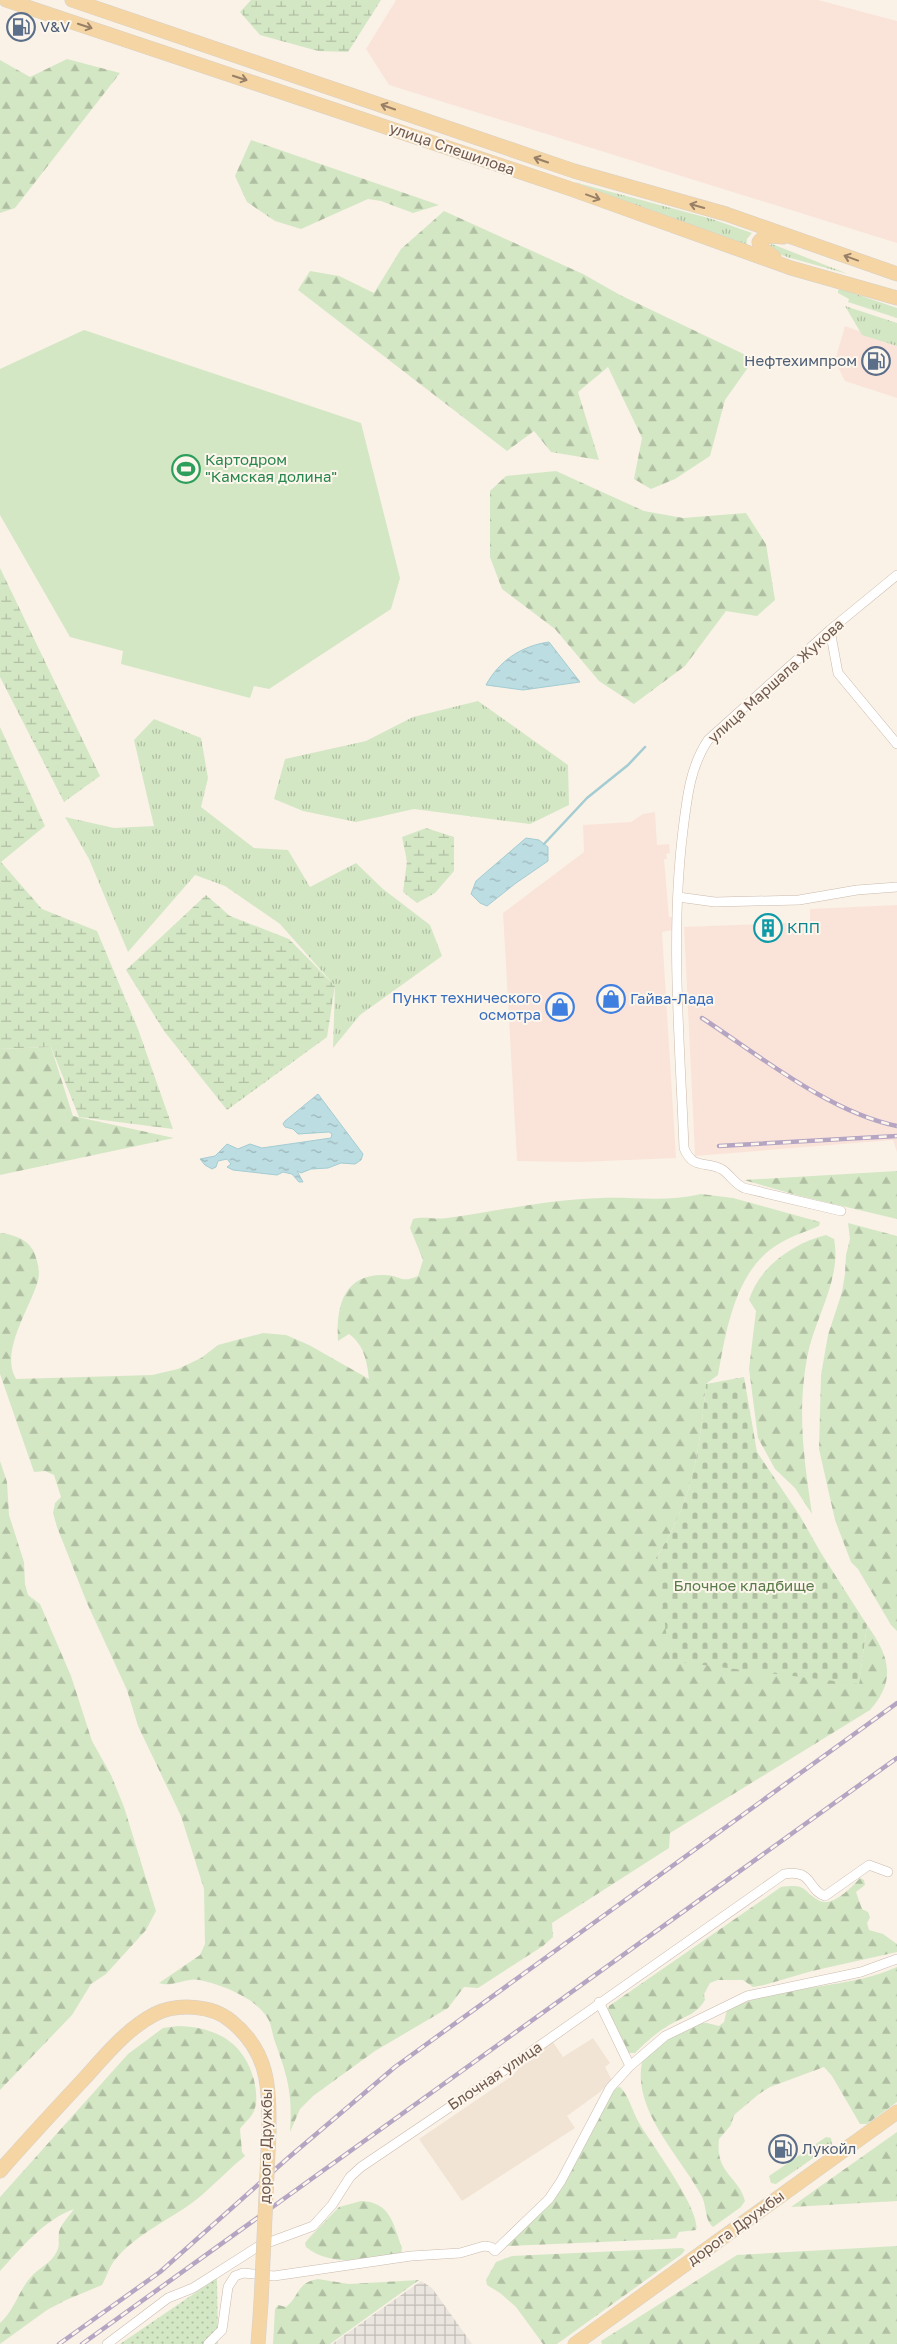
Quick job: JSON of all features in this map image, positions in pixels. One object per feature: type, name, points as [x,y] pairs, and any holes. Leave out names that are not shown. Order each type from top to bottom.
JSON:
[{"type":"main road","name":"улица Спешилова","points":[[6,0],[571,189],[791,268],[897,298]]},
{"type":"main road","name":"улица Спешилова","points":[[72,0],[574,171],[726,214],[897,274]]},
{"type":"main road","points":[[791,268],[764,252],[759,242],[762,238],[768,236],[803,240]]},
{"type":"main road","name":"дорога Дружбы","points":[[0,2171],[124,2037],[156,2014],[178,2008],[203,2009],[226,2017],[243,2031],[251,2041],[261,2060],[267,2081],[269,2131],[258,2344]]},
{"type":"main road","name":"дорога Дружбы","points":[[575,2344],[897,2112]]},
{"type":"street","name":"улица Маршала Жукова","points":[[841,1211],[744,1188],[735,1184],[722,1170],[693,1162],[684,1148],[676,931],[680,858],[690,780],[701,751],[708,740],[830,630],[897,575]]},
{"type":"street","points":[[830,630],[838,673],[897,744]]},
{"type":"street","points":[[678,897],[715,902],[799,900],[857,890],[897,887]]},
{"type":"street","name":"Блочная улица","points":[[107,2344],[168,2298],[193,2288],[259,2246],[313,2226],[328,2210],[350,2177],[361,2167],[784,1874],[792,1872],[808,1878],[816,1890],[825,1896],[869,1865],[888,1872]]},
{"type":"street","points":[[208,2344],[222,2330],[228,2287],[235,2276],[249,2272],[274,2276],[411,2256],[460,2253],[484,2246],[491,2247],[495,2251],[549,2199],[561,2181],[603,2100],[630,2066],[665,2036],[738,1999],[762,1991],[862,1972],[897,1959]]},
{"type":"street","points":[[599,2002],[630,2066]]},
{"type":"shaded area","points":[[396,0],[818,0],[897,21],[897,243],[389,85],[366,49]]},
{"type":"shaded area","points":[[845,326],[897,345],[897,398],[845,381],[835,361]]},
{"type":"shaded area","points":[[655,812],[657,845],[669,844],[670,853],[666,854],[667,859],[664,859],[669,917],[672,917],[673,930],[662,932],[676,1158],[580,1162],[517,1161],[503,913],[584,852],[583,825],[631,822],[643,814]]},
{"type":"shaded area","points":[[897,905],[897,1152],[893,1140],[695,1156],[684,927],[762,924],[762,921],[768,920],[768,924],[810,921],[810,909]]},
{"type":"shaded area","points":[[593,2038],[610,2063],[605,2067],[612,2080],[600,2092],[567,2116],[575,2128],[462,2201],[419,2139],[512,2076],[520,2067],[553,2042],[563,2057]]},
{"type":"shaded area","points":[[421,2281],[432,2288],[472,2344],[332,2344]]},
{"type":"green space","points":[[251,0],[381,0],[348,52],[318,51],[260,35],[240,12]]},
{"type":"green space","points":[[67,59],[120,73],[15,208],[0,213],[0,60],[30,77]]},
{"type":"green space","points":[[251,140],[439,205],[413,213],[381,201],[368,199],[301,229],[275,221],[247,202],[235,176]]},
{"type":"green space","points":[[574,182],[712,219],[752,233],[747,239],[746,247]]},
{"type":"green space","points":[[444,211],[583,274],[620,295],[754,359],[725,400],[710,456],[675,479],[651,489],[634,479],[642,438],[608,367],[578,392],[599,460],[551,452],[534,431],[507,451],[298,290],[310,271],[339,276],[374,293],[401,249]]},
{"type":"green space","points":[[772,244],[848,274],[787,257],[769,249],[768,247]]},
{"type":"green space","points":[[841,289],[897,308],[897,318],[848,302],[849,299],[838,293],[838,290]]},
{"type":"green space","points":[[845,306],[897,323],[897,346],[862,335]]},
{"type":"green space","name":"Картодром \"Камская долина\"","points":[[84,330],[361,423],[400,578],[391,609],[269,689],[254,686],[250,698],[121,664],[123,651],[70,637],[0,515],[0,369]]},
{"type":"green space","points":[[556,471],[644,511],[683,518],[746,513],[766,544],[775,600],[757,616],[726,611],[685,666],[634,704],[599,681],[555,629],[502,589],[490,557],[490,491],[506,476]]},
{"type":"green space","points":[[0,568],[100,776],[64,802],[0,677]]},
{"type":"green space","points":[[478,701],[568,765],[569,805],[530,824],[414,809],[356,822],[303,811],[274,799],[285,759],[366,741],[413,717]]},
{"type":"green space","points":[[154,719],[201,738],[208,778],[201,807],[254,848],[288,850],[310,887],[356,863],[383,889],[430,925],[442,956],[360,1015],[333,1048],[335,986],[280,924],[225,886],[195,875],[128,952],[89,859],[65,817],[114,828],[154,826],[134,740]]},
{"type":"green space","points":[[0,727],[45,826],[1,862],[42,909],[97,931],[138,1029],[173,1129],[79,1117],[51,1047],[0,1049]]},
{"type":"green space","points":[[426,828],[454,837],[454,871],[435,893],[417,903],[403,892],[407,861],[402,837]]},
{"type":"green space","points":[[206,895],[230,916],[289,939],[335,986],[327,1037],[227,1110],[164,1031],[126,970]]},
{"type":"green space","points":[[51,1047],[73,1116],[174,1138],[0,1175],[0,1049]]},
{"type":"green space","points":[[897,1171],[897,1219],[800,1196],[744,1180]]},
{"type":"green space","points":[[701,1194],[733,1198],[820,1222],[819,1226],[782,1242],[763,1256],[751,1270],[742,1286],[729,1321],[718,1375],[706,1384],[701,1432],[687,1495],[669,1536],[656,1558],[859,1684],[867,1625],[875,1636],[885,1657],[887,1678],[884,1688],[879,1699],[870,1710],[670,1833],[669,1848],[552,1923],[553,1937],[543,1946],[478,1988],[464,1987],[448,2008],[375,2051],[313,2096],[300,2109],[290,2132],[291,2106],[286,2074],[270,2022],[261,2010],[254,2003],[237,1993],[209,1982],[195,1979],[169,1984],[159,1983],[200,1955],[205,1944],[204,1889],[181,1816],[138,1726],[127,1690],[87,1603],[57,1527],[53,1513],[55,1503],[61,1497],[54,1475],[45,1471],[34,1472],[0,1374],[0,1233],[14,1236],[30,1246],[36,1258],[39,1276],[13,1345],[12,1369],[16,1379],[152,1375],[178,1369],[201,1358],[218,1345],[263,1333],[286,1335],[309,1345],[369,1379],[366,1360],[354,1338],[349,1334],[338,1341],[341,1305],[351,1286],[359,1280],[370,1276],[384,1275],[404,1279],[418,1276],[423,1260],[410,1228],[413,1219],[447,1218],[583,1199],[665,1199]]},
{"type":"green space","points":[[848,1223],[897,1236],[897,1631],[891,1625],[858,1569],[851,1562],[835,1520],[819,1449],[821,1375],[828,1335],[842,1292],[846,1255],[850,1239]]},
{"type":"green space","points":[[826,1235],[834,1239],[834,1269],[831,1284],[810,1343],[802,1399],[804,1455],[812,1514],[795,1488],[775,1469],[758,1438],[749,1369],[756,1311],[749,1300],[761,1277],[779,1258],[801,1244]]},
{"type":"green space","name":"Блочное кладбище","points":[[744,1377],[757,1452],[800,1516],[867,1625],[859,1684],[670,1661],[656,1558],[669,1536],[687,1495],[701,1432],[706,1384]]},
{"type":"green space","points":[[0,1461],[7,1482],[9,1515],[24,1562],[25,1584],[28,1595],[40,1604],[71,1676],[92,1741],[111,1775],[124,1807],[156,1911],[146,1930],[106,1974],[91,1984],[72,2015],[0,2090]]},
{"type":"green space","points":[[860,1878],[864,1880],[865,1885],[856,1892],[862,1909],[868,1912],[870,1917],[867,1923],[869,1930],[883,1934],[897,1944],[897,1952],[812,1971],[753,1987],[743,1980],[718,1980],[710,1983],[704,1994],[705,2000],[697,2010],[662,2030],[635,2053],[626,2053],[608,2010],[609,2006],[781,1887],[801,1887],[814,1898],[825,1902],[842,1895]]},
{"type":"green space","points":[[897,1967],[897,2102],[867,2124],[860,2124],[832,2076],[824,2067],[770,2087],[759,2094],[734,2115],[731,2125],[719,2139],[720,2160],[742,2192],[745,2201],[741,2207],[713,2227],[708,2220],[701,2195],[651,2115],[644,2098],[641,2080],[642,2062],[662,2043],[691,2026],[707,2023],[719,2026],[724,2022],[727,2010],[747,2001],[768,1995],[856,1980],[877,1975]]},
{"type":"green space","points":[[178,2026],[205,2030],[227,2039],[236,2046],[249,2067],[254,2080],[256,2099],[253,2114],[240,2129],[242,2152],[245,2156],[202,2195],[145,2233],[123,2251],[112,2264],[102,2285],[47,2310],[0,2344],[0,2323],[9,2313],[30,2278],[55,2255],[58,2249],[60,2229],[74,2209],[43,2227],[0,2271],[0,2197],[128,2054],[163,2028]]},
{"type":"green space","points":[[620,2087],[638,2121],[683,2192],[696,2221],[696,2230],[679,2232],[676,2238],[670,2239],[506,2246],[551,2202],[614,2088]]},
{"type":"green space","points":[[897,2132],[897,2201],[791,2207]]},
{"type":"green space","points":[[826,2137],[831,2138],[832,2145],[776,2184],[771,2183],[769,2176]]},
{"type":"green space","points":[[361,2201],[379,2205],[385,2210],[393,2223],[402,2248],[401,2255],[365,2260],[339,2260],[316,2254],[306,2247],[305,2243],[309,2238],[339,2207]]},
{"type":"green space","points":[[897,2246],[897,2344],[602,2344],[601,2341],[737,2255]]},
{"type":"green space","points":[[682,2248],[685,2250],[682,2254],[557,2344],[543,2344],[516,2307],[487,2285],[486,2280],[496,2262],[512,2256]]},
{"type":"green space","points":[[217,2278],[218,2344],[120,2344]]},
{"type":"green space","points":[[318,2279],[349,2284],[419,2280],[330,2344],[273,2344],[275,2309],[278,2305],[286,2307],[302,2287]]},
{"type":"water","points":[[549,642],[580,682],[523,690],[486,685],[497,669],[512,656],[529,647]]},
{"type":"water","points":[[526,838],[539,840],[548,847],[548,861],[487,906],[480,903],[471,894],[476,881]]},
{"type":"water","points":[[318,1094],[363,1154],[361,1160],[355,1164],[341,1163],[328,1168],[311,1169],[301,1173],[297,1171],[303,1182],[299,1182],[292,1174],[283,1172],[277,1175],[233,1170],[227,1167],[231,1164],[227,1159],[218,1161],[216,1167],[212,1169],[200,1159],[215,1156],[227,1144],[238,1149],[250,1144],[262,1148],[331,1138],[332,1134],[329,1132],[298,1134],[283,1124]]},
{"type":"waterway","points":[[544,844],[587,798],[628,765],[645,747]]},
{"type":"railway","points":[[702,1018],[821,1096],[871,1119],[897,1126]]},
{"type":"railway","points":[[719,1146],[897,1136]]},
{"type":"railway","points":[[59,2344],[160,2272],[288,2158],[395,2067],[897,1703]]},
{"type":"railway","points":[[82,2344],[897,1758]]},
{"type":"place","name":"V&V","points":[[21,27]]},
{"type":"place","name":"Нефтехимпром","points":[[876,361]]},
{"type":"place","name":"Картодром \"Камская долина\"","points":[[186,469]]},
{"type":"place","name":"КПП","points":[[768,928]]},
{"type":"place","name":"Гайва-Лада","points":[[611,999]]},
{"type":"place","name":"Пункт технического осмотра","points":[[560,1007]]},
{"type":"place","name":"Лукойл","points":[[783,2149]]}]
